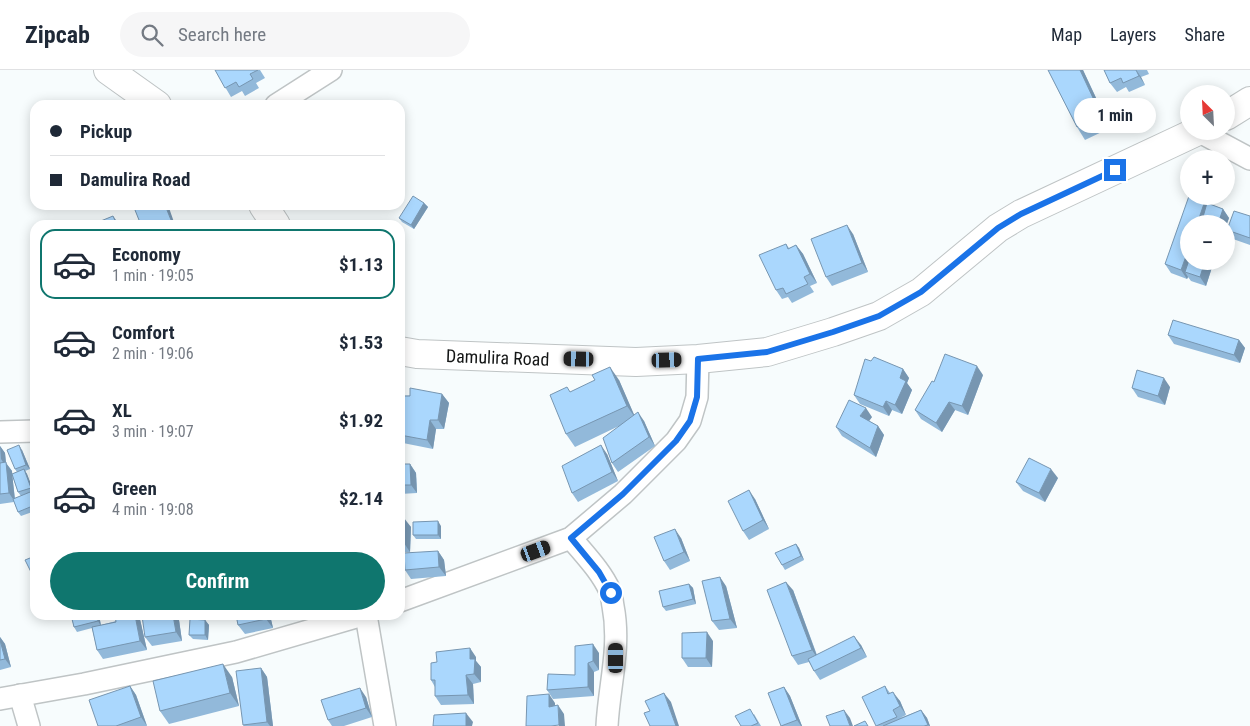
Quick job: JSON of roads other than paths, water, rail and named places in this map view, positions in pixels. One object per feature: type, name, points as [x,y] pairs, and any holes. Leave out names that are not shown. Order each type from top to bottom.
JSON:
[{"type":"street","points":[[108,70],[150,100]]},
{"type":"street","points":[[284,100],[331,70]]},
{"type":"street","points":[[1235,110],[1250,101]]},
{"type":"street","name":"Damulira Road","points":[[405,352],[417,354],[636,362],[698,359],[767,352],[879,316],[921,292],[998,228],[1021,214],[1180,139]]},
{"type":"street","points":[[1215,140],[1250,159]]},
{"type":"street","points":[[405,600],[571,538],[623,494],[676,441],[690,421],[697,397],[698,359]]},
{"type":"street","points":[[0,432],[30,431]]},
{"type":"street","points":[[571,538],[599,572],[611,593],[616,619],[616,658],[608,704],[607,726]]},
{"type":"street","points":[[29,726],[10,697],[84,684],[236,652],[347,620]]},
{"type":"street","points":[[365,620],[385,726]]}]
